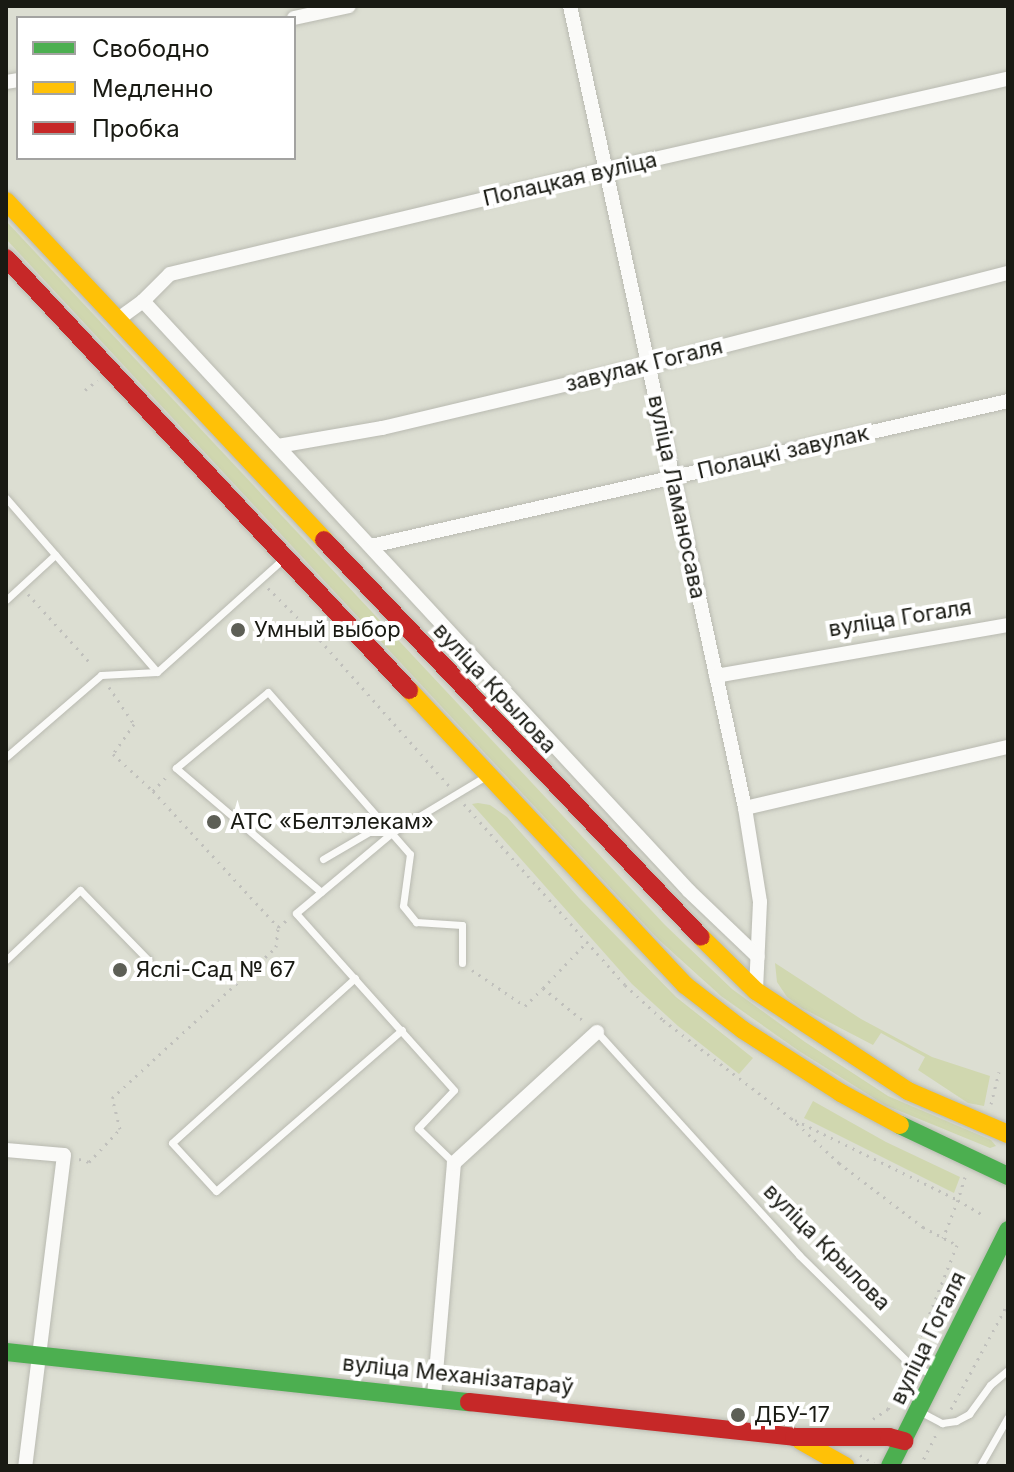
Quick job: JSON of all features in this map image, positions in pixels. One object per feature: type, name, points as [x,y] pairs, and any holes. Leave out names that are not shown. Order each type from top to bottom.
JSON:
[{"type":"main road","name":"вуліца Крылова","points":[[6,201],[658,896],[756,991],[908,1091],[1008,1134]]},
{"type":"main road","points":[[6,258],[287,555],[685,985],[743,1030],[889,1120],[1008,1176]]},
{"type":"main road","name":"вуліца Гогаля","points":[[890,1466],[1008,1230]]},
{"type":"main road","name":"вуліца Механізатараў","points":[[6,1352],[794,1437],[889,1437],[904,1441]]},
{"type":"main road","points":[[794,1437],[851,1460]]},
{"type":"street","points":[[296,18],[349,6]]},
{"type":"street","name":"вуліца Ламаносава","points":[[570,6],[745,808],[760,902],[756,991]]},
{"type":"street","name":"Полацкая вуліца","points":[[117,320],[143,301],[170,274],[606,170],[1008,79]]},
{"type":"street","name":"завулак Гогаля","points":[[278,446],[382,428],[649,365],[1008,273]]},
{"type":"street","points":[[143,301],[689,891],[758,957]]},
{"type":"street","name":"Полацкі завулак","points":[[371,546],[1008,401]]},
{"type":"street","name":"вуліца Гогаля","points":[[716,676],[1008,625]]},
{"type":"street","points":[[745,808],[1008,747]]},
{"type":"street","points":[[434,1396],[454,1163],[597,1032]]},
{"type":"street","points":[[6,1150],[64,1155],[25,1466]]},
{"type":"lane","points":[[6,498],[157,672]]},
{"type":"lane","points":[[6,600],[55,555]]},
{"type":"lane","points":[[6,757],[101,675],[157,672],[287,555]]},
{"type":"lane","points":[[321,892],[176,768],[268,692],[410,854],[403,906],[416,922],[462,925],[462,963]]},
{"type":"lane","points":[[454,1163],[418,1128],[454,1090],[296,913],[393,832],[488,775]]},
{"type":"lane","points":[[323,859],[369,832],[393,832]]},
{"type":"lane","points":[[6,960],[80,890],[148,960]]},
{"type":"lane","points":[[355,978],[172,1143],[216,1191],[402,1030]]},
{"type":"lane","name":"вуліца Крылова","points":[[597,1032],[751,1205],[909,1363],[937,1377]]},
{"type":"lane","points":[[919,1411],[942,1423],[969,1414],[990,1385],[1008,1370]]},
{"type":"lane","points":[[980,1466],[1008,1417]]},
{"type":"path","points":[[85,390],[100,379]]},
{"type":"path","points":[[257,584],[272,590],[320,640],[587,942],[663,1020],[791,1118],[839,1163],[923,1227],[957,1245],[888,1409],[870,1421]]},
{"type":"path","points":[[21,586],[101,675],[134,724],[113,754],[153,791],[278,927]]},
{"type":"path","points":[[153,791],[176,768]]},
{"type":"path","points":[[89,1162],[120,1129],[112,1098],[276,947],[278,927],[296,913]]},
{"type":"path","points":[[462,963],[525,1006],[587,942]]},
{"type":"path","points":[[543,988],[597,1032]]},
{"type":"path","points":[[991,1104],[999,1072]]},
{"type":"path","points":[[791,1118],[985,1216]]},
{"type":"path","points":[[943,1238],[965,1177]]},
{"type":"path","points":[[920,1466],[1008,1303]]},
{"type":"path","points":[[851,1460],[881,1466]]},
{"type":"green space","points":[[6,221],[665,925],[732,989],[805,1042],[888,1096],[991,1140],[996,1146],[990,1148],[885,1105],[799,1051],[721,996],[658,939],[6,239]]},
{"type":"green space","points":[[472,804],[490,805],[507,817],[579,898],[676,997],[753,1058],[739,1074],[678,1026],[632,984]]},
{"type":"green space","points":[[775,963],[861,1019],[932,1057],[990,1076],[984,1106],[968,1103],[918,1070],[925,1057],[881,1033],[873,1045],[802,1008],[787,997],[777,982]]},
{"type":"green space","points":[[813,1101],[886,1142],[960,1177],[954,1193],[804,1118]]},
{"type":"traffic: fast","points":[[900,1125],[1008,1176]]},
{"type":"traffic: fast","points":[[890,1466],[1008,1230]]},
{"type":"traffic: fast","points":[[6,1352],[469,1402]]},
{"type":"traffic: slow","points":[[6,201],[324,540]]},
{"type":"traffic: slow","points":[[409,690],[685,985],[743,1030],[841,1093],[900,1125]]},
{"type":"traffic: slow","points":[[701,937],[756,991],[908,1091],[1008,1134]]},
{"type":"traffic: slow","points":[[801,1441],[845,1466]]},
{"type":"traffic: jam","points":[[6,258],[409,690]]},
{"type":"traffic: jam","points":[[324,540],[701,937]]},
{"type":"traffic: jam","points":[[469,1402],[794,1437],[889,1437],[904,1441]]},
{"type":"place","name":"Умный выбор","points":[[238,630]]},
{"type":"place","name":"АТС «Белтэлекам»","points":[[214,822]]},
{"type":"place","name":"Яслі-Сад № 67","points":[[120,970]]},
{"type":"place","name":"ДБУ-17","points":[[738,1415]]}]
